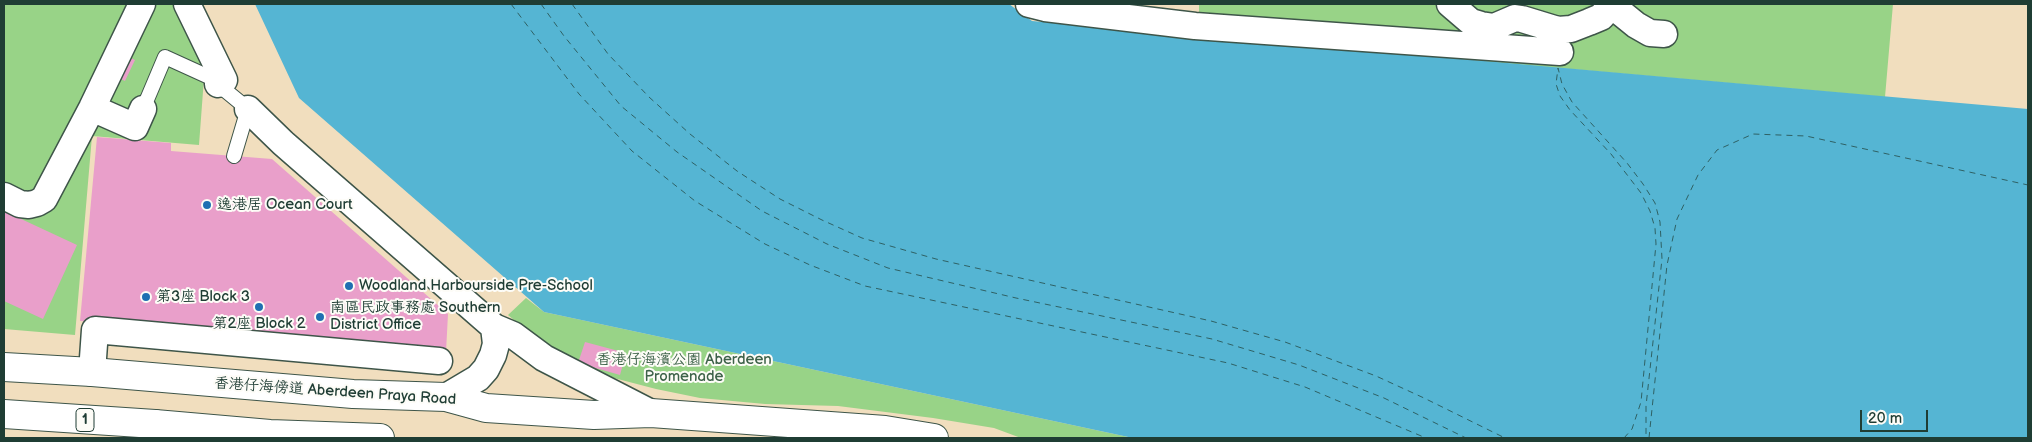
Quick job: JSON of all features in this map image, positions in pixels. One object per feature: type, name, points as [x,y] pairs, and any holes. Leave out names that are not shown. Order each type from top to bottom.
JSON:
[{"type":"main road","name":"香港仔海傍道 Aberdeen Praya Road","points":[[4,367],[92,372],[343,393],[446,397],[486,408],[594,415],[651,413],[886,430],[934,438]]},
{"type":"main road","name":"1","points":[[7,417],[155,424],[276,436]]},
{"type":"main road","points":[[276,436],[380,438]]},
{"type":"street","points":[[4,196],[20,204],[29,205],[44,199],[92,108],[142,4]]},
{"type":"street","points":[[187,4],[221,82]]},
{"type":"street","points":[[1029,4],[1045,8],[1195,15],[1452,45],[1560,52]]},
{"type":"street","points":[[1450,4],[1471,22],[1494,28],[1515,18],[1522,18],[1558,30],[1571,29],[1601,17],[1610,8],[1615,8],[1636,26],[1650,33],[1664,34]]},
{"type":"street","points":[[1452,45],[1471,22]]},
{"type":"street","points":[[1532,50],[1538,24]]},
{"type":"street","points":[[92,108],[135,127],[143,109]]},
{"type":"street","points":[[248,109],[283,143],[494,327],[513,335],[544,358],[651,413]]},
{"type":"street","points":[[446,397],[478,378],[486,369],[496,344],[494,327]]},
{"type":"street","points":[[92,372],[96,330],[439,361]]},
{"type":"lane","points":[[143,109],[166,57],[221,82],[248,109],[234,156]]},
{"type":"green space","points":[[4,4],[178,4],[212,73],[204,78],[199,145],[92,136],[75,335],[4,329]]},
{"type":"green space","points":[[1199,4],[1893,4],[1885,97],[1199,36]]},
{"type":"green space","name":"香港仔海濱公園 Aberdeen Promenade","points":[[526,298],[544,312],[1133,438],[1021,438],[994,428],[933,418],[838,406],[765,404],[700,398],[656,389],[591,372],[553,353],[508,315]]},
{"type":"water","points":[[255,4],[1009,4],[1032,21],[2028,109],[2028,438],[1133,438],[544,312],[299,98]]},
{"type":"building","points":[[123,54],[135,60],[125,81],[113,75]]},
{"type":"building","name":"逸港居 Ocean Court","points":[[97,137],[171,143],[171,151],[272,159],[448,314],[446,352],[80,321]]},
{"type":"building","points":[[4,211],[77,245],[43,319],[4,301]]},
{"type":"building","points":[[585,342],[626,353],[620,375],[578,363]]},
{"type":"ferry route","points":[[511,4],[579,94],[632,151],[695,201],[765,244],[810,265],[865,286],[1228,363],[1305,387],[1426,438]]},
{"type":"ferry route","points":[[541,4],[564,36],[621,106],[677,152],[762,211],[827,244],[888,268],[1016,298],[1212,339],[1299,365],[1384,398],[1466,438]]},
{"type":"ferry route","points":[[572,4],[608,54],[649,97],[690,134],[737,171],[780,199],[822,220],[862,238],[936,259],[1211,321],[1285,342],[1376,376],[1505,438]]},
{"type":"ferry route","points":[[1624,438],[1632,429],[1641,402],[1656,244],[1655,228],[1650,211],[1641,193],[1611,154],[1570,110],[1560,96],[1556,84],[1558,68],[1562,84],[1572,102],[1627,163],[1643,184],[1655,203],[1660,222],[1662,259],[1646,406],[1646,438]]},
{"type":"ferry route","points":[[1649,438],[1667,265],[1677,219],[1698,175],[1717,150],[1753,134],[1806,136],[2028,185]]},
{"type":"place","name":"逸港居 Ocean Court","points":[[207,205]]},
{"type":"place","name":"Woodland Harbourside Pre-School","points":[[349,286]]},
{"type":"place","name":"第3座 Block 3","points":[[146,297]]},
{"type":"place","name":"第2座 Block 2","points":[[259,307]]},
{"type":"place","name":"南區民政事務處 Southern District Office","points":[[320,317]]}]
